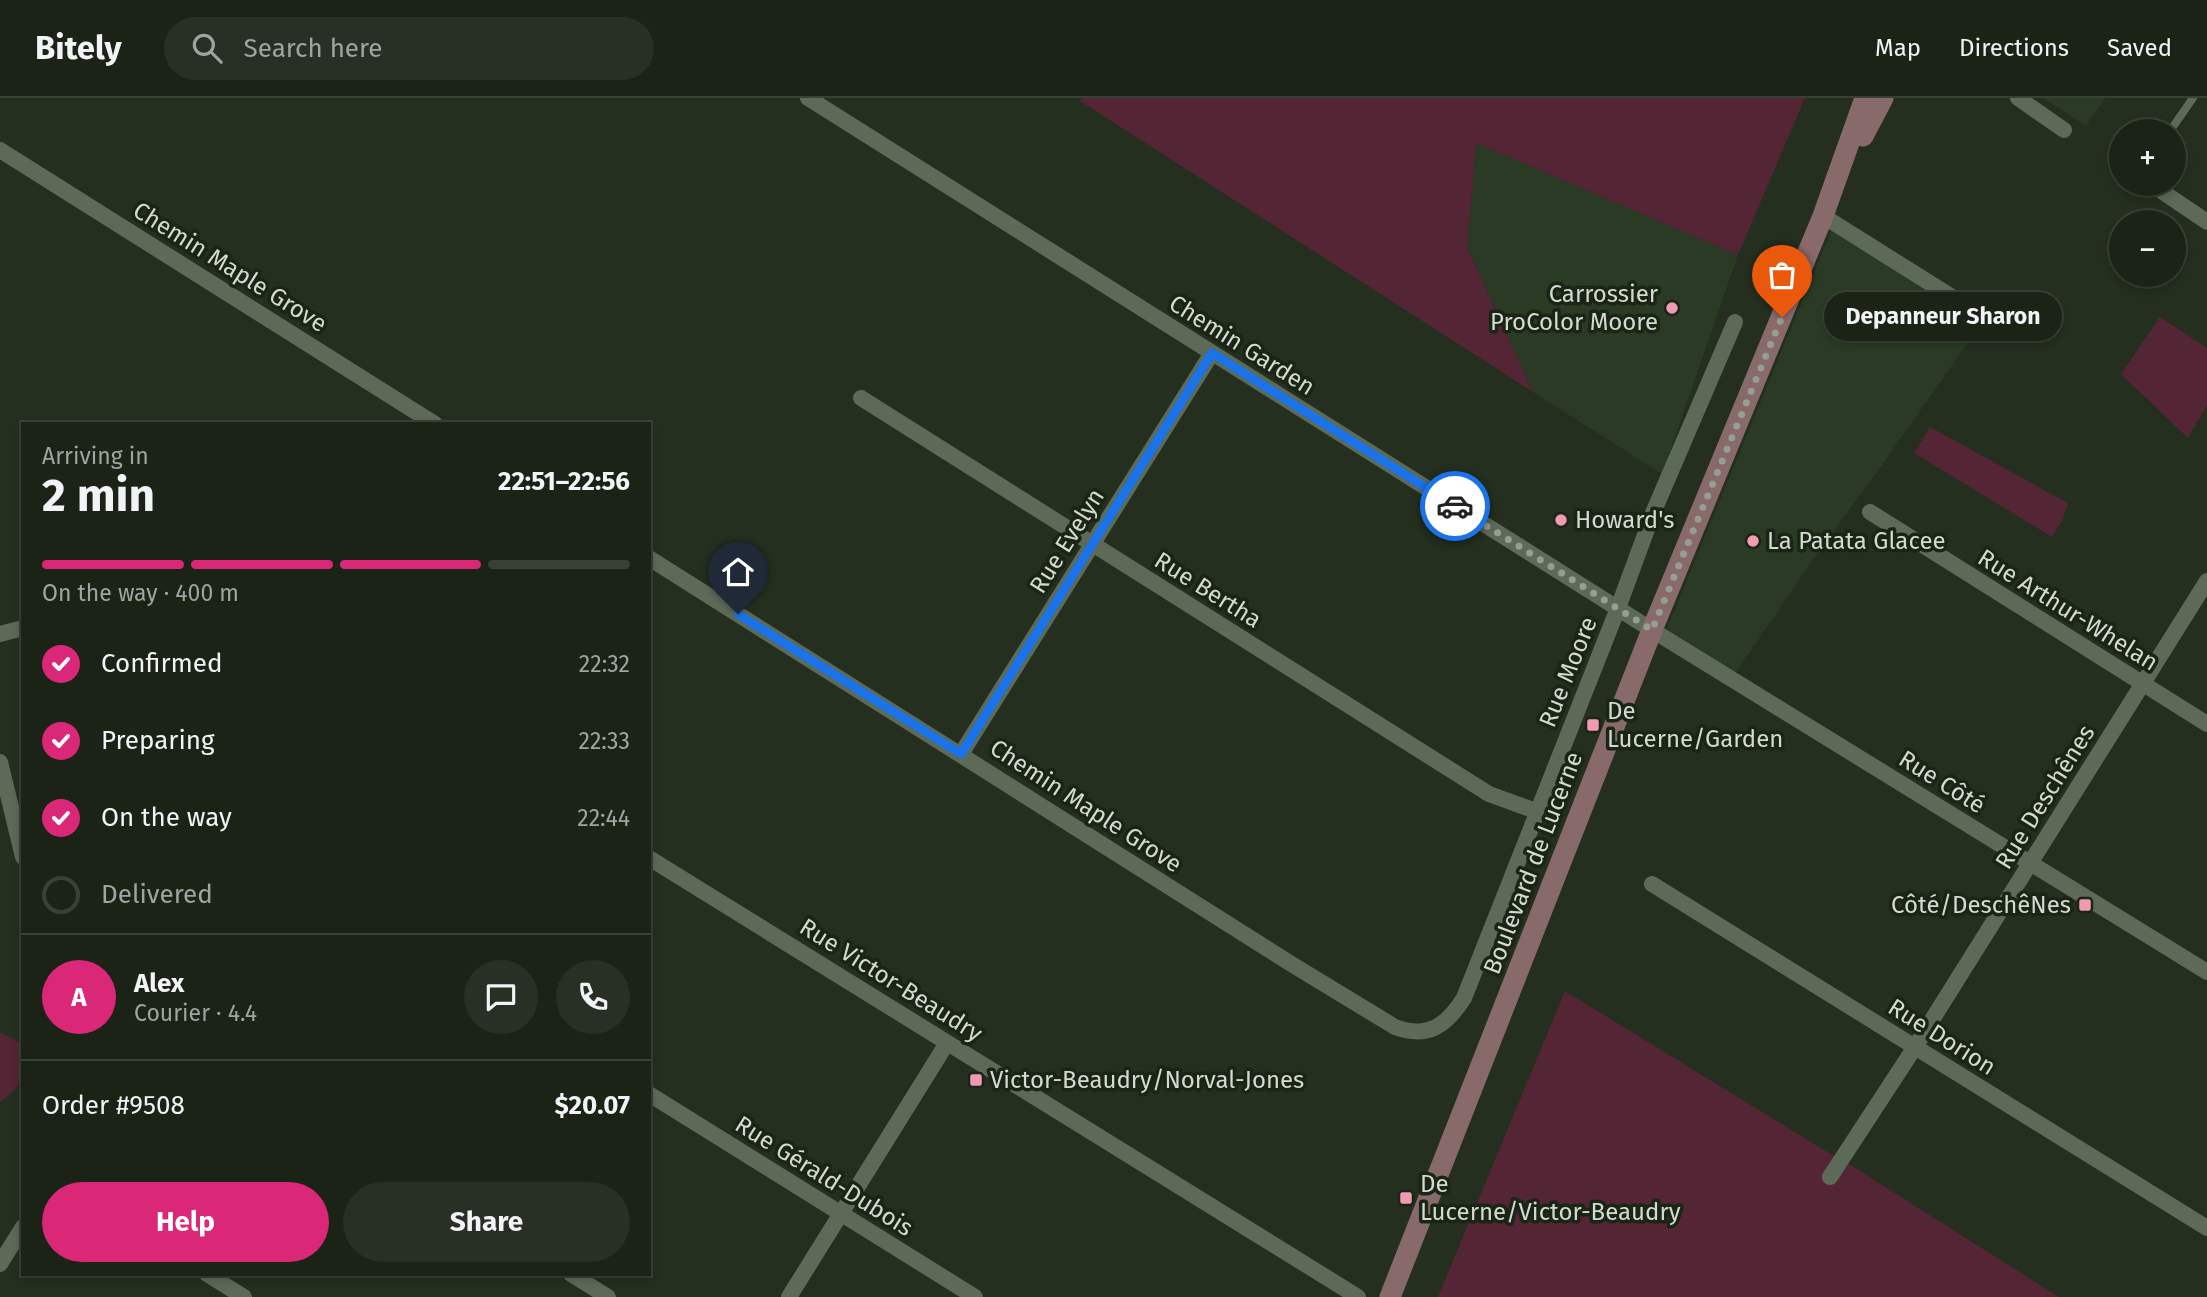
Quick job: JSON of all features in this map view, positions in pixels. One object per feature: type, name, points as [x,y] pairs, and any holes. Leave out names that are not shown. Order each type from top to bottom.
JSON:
[{"type":"main road","name":"Boulevard de Lucerne","points":[[1390,1297],[1652,630],[1823,216],[1865,98]]},
{"type":"main road","name":"Boulevard de Lucerne","points":[[1823,216],[1883,98]]},
{"type":"street","name":"Chemin Garden","points":[[808,98],[1652,630]]},
{"type":"street","points":[[2018,98],[2064,130]]},
{"type":"street","name":"Chemin Maple Grove","points":[[0,150],[432,422]]},
{"type":"street","points":[[2169,196],[2207,222]]},
{"type":"street","points":[[1823,216],[1960,302]]},
{"type":"street","name":"Rue Moore","points":[[1432,1030],[1442,1025],[1454,1013],[1464,998],[1653,513],[1735,322]]},
{"type":"street","name":"Rue Evelyn","points":[[961,754],[1212,353]]},
{"type":"street","name":"Rue Bertha","points":[[861,398],[1489,794],[1536,811]]},
{"type":"street","name":"Rue Arthur-Whelan","points":[[1870,512],[2207,724]]},
{"type":"street","name":"Chemin Maple Grove","points":[[651,559],[1395,1027],[1408,1031],[1432,1030]]},
{"type":"street","name":"Rue Deschênes","points":[[1830,1177],[1915,1047],[2207,581]]},
{"type":"street","points":[[0,634],[21,629]]},
{"type":"street","name":"Rue Côté","points":[[1652,630],[2207,972]]},
{"type":"street","points":[[0,762],[20,832]]},
{"type":"street","name":"Rue Victor-Beaudry","points":[[651,859],[1358,1297]]},
{"type":"street","name":"Rue Dorion","points":[[1652,884],[2207,1228]]},
{"type":"street","points":[[789,1297],[947,1042]]},
{"type":"street","name":"Rue Gérald-Dubois","points":[[651,1095],[975,1297]]},
{"type":"street","points":[[0,1264],[21,1230]]},
{"type":"street","points":[[210,1276],[244,1297]]},
{"type":"street","points":[[574,1276],[608,1297]]},
{"type":"lane","points":[[2178,119],[2193,98]]},
{"type":"shaded area","points":[[1082,98],[1805,98],[1738,255],[1476,143],[1467,247],[1533,392],[1080,101]]},
{"type":"shaded area","points":[[2043,98],[2105,98],[2086,126]]},
{"type":"shaded area","points":[[1476,143],[1738,255],[1662,474],[1533,392],[1467,246]]},
{"type":"shaded area","points":[[1837,217],[1989,313],[1809,565],[1735,674],[1666,631]]},
{"type":"shaded area","points":[[2160,317],[2207,348],[2207,405],[2188,438],[2121,374]]},
{"type":"shaded area","points":[[1930,427],[2068,503],[2062,521],[2052,537],[1914,453]]},
{"type":"shaded area","points":[[1565,991],[1849,1164],[2059,1297],[1438,1297]]},
{"type":"shaded area","points":[[0,1032],[21,1043],[21,1080],[0,1102]]},
{"type":"way so far","points":[[1455,506],[1652,630],[1782,317]]},
{"type":"place","name":"Carrossier ProColor Moore","points":[[1672,308]]},
{"type":"place","name":"Depanneur Sharon","points":[[1782,317]]},
{"type":"place","name":"Howard's","points":[[1561,520]]},
{"type":"place","name":"La Patata Glacee","points":[[1753,541]]},
{"type":"place","name":"De Lucerne/Garden","points":[[1593,725]]},
{"type":"place","name":"Côté/DeschêNes","points":[[2085,905]]},
{"type":"place","name":"Victor-Beaudry/Norval-Jones","points":[[976,1080]]},
{"type":"place","name":"De Lucerne/Victor-Beaudry","points":[[1406,1198]]},
{"type":"route","points":[[738,614],[961,754],[1212,353],[1455,506]]}]
